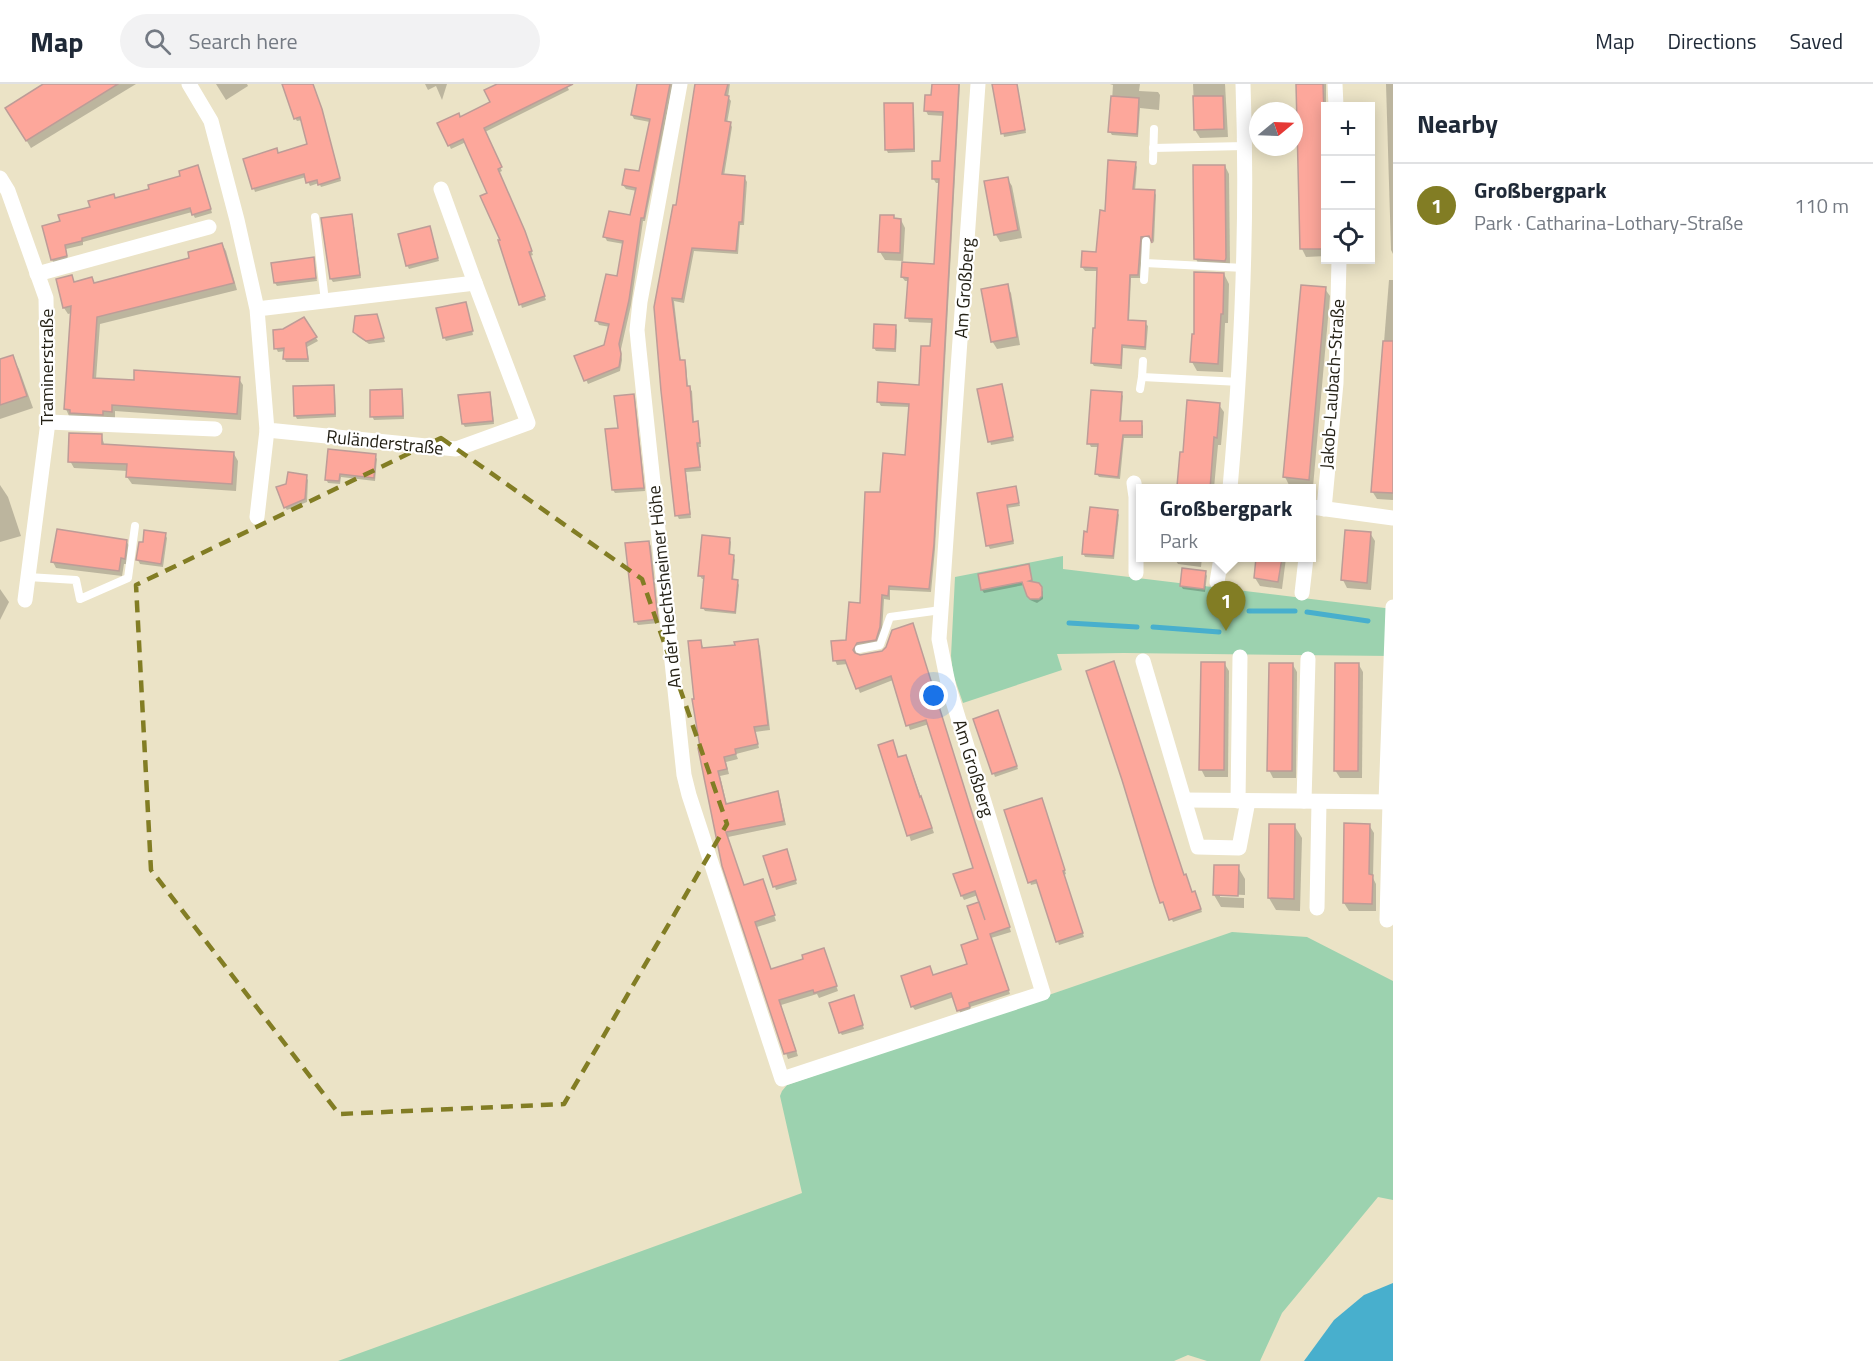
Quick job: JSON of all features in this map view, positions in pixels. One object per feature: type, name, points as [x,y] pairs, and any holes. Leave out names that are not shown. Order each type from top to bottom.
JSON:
[{"type":"street","points":[[189,84],[211,121],[257,309],[267,430],[257,517]]},
{"type":"street","name":"An der Hechtsheimer Höhe","points":[[680,84],[639,302],[639,350],[684,775],[688,795],[782,1079]]},
{"type":"street","name":"Am Großberg","points":[[782,1079],[1043,993],[950,688],[939,639],[978,84]]},
{"type":"street","points":[[1230,484],[1240,382],[1244,268],[1243,84]]},
{"type":"street","points":[[1335,84],[1336,102]]},
{"type":"street","name":"Traminerstraße","points":[[0,178],[8,191],[46,298],[48,422],[25,600]]},
{"type":"street","name":"Ruländerstraße","points":[[267,430],[456,449],[528,423],[441,189]]},
{"type":"street","points":[[37,274],[209,227]]},
{"type":"street","name":"Jakob-Laubach-Straße","points":[[1316,502],[1336,383],[1339,264]]},
{"type":"street","points":[[257,309],[475,283]]},
{"type":"street","points":[[48,422],[215,429]]},
{"type":"street","name":"Jakob-Laubach-Straße","points":[[1316,508],[1393,518]]},
{"type":"street","points":[[1136,562],[1136,573]]},
{"type":"street","points":[[1216,582],[1220,562]]},
{"type":"street","points":[[1302,593],[1306,562]]},
{"type":"street","points":[[1387,920],[1393,607]]},
{"type":"street","points":[[1143,661],[1198,847],[1239,848],[1243,801],[1240,657]]},
{"type":"street","points":[[1308,659],[1317,908]]},
{"type":"street","points":[[1185,800],[1390,802]]},
{"type":"lane","points":[[1153,161],[1154,129]]},
{"type":"lane","points":[[1154,148],[1245,146]]},
{"type":"lane","points":[[315,217],[325,301]]},
{"type":"lane","points":[[1144,280],[1146,241]]},
{"type":"lane","points":[[1145,263],[1244,268]]},
{"type":"lane","points":[[1140,389],[1143,361]]},
{"type":"lane","points":[[1142,377],[1240,382]]},
{"type":"lane","points":[[28,577],[76,580],[80,599],[128,578],[135,526]]},
{"type":"lane","points":[[859,648],[880,645],[890,617],[941,610]]},
{"type":"highlighted area","points":[[441,438],[642,579],[727,824],[564,1104],[339,1114],[151,870],[136,585]]},
{"type":"green space","points":[[1063,556],[1063,569],[1393,609],[1393,656],[1057,654],[1062,670],[963,703],[953,674],[951,656],[955,577]]},
{"type":"green space","points":[[1232,932],[1307,937],[1393,981],[1393,1200],[1378,1197],[1282,1313],[1260,1361],[1207,1361],[1188,1355],[1174,1361],[338,1361],[802,1193],[780,1096],[787,1085]]},
{"type":"water","points":[[1393,1283],[1393,1361],[1304,1361],[1334,1320],[1364,1295]]},
{"type":"building","points":[[43,84],[118,84],[26,141],[5,108]]},
{"type":"building","points":[[282,84],[313,84],[340,178],[318,185],[317,180],[306,183],[304,174],[252,189],[243,159],[277,148],[278,153],[307,144],[300,117],[294,119]]},
{"type":"building","points":[[497,84],[573,84],[484,128],[502,167],[498,169],[525,231],[532,251],[529,252],[545,296],[519,305],[498,240],[500,240],[480,196],[487,193],[463,139],[448,146],[437,123],[459,113],[460,117],[490,102],[484,90]]},
{"type":"building","points":[[637,84],[670,84],[644,218],[641,218],[629,300],[619,344],[621,354],[619,367],[584,381],[574,356],[604,345],[609,324],[595,321],[606,274],[617,276],[623,241],[603,237],[609,211],[630,215],[636,188],[622,185],[625,169],[639,171],[650,119],[631,115]]},
{"type":"building","points":[[695,84],[728,84],[725,95],[729,96],[725,121],[731,122],[722,174],[745,176],[742,222],[739,222],[736,251],[692,248],[682,299],[672,298],[680,360],[685,360],[693,422],[698,421],[700,443],[697,443],[700,467],[685,469],[690,514],[675,516],[654,307],[673,205],[676,205]]},
{"type":"building","points":[[932,84],[959,84],[934,544],[929,589],[889,586],[888,596],[882,595],[880,627],[876,640],[857,643],[853,650],[860,655],[882,651],[886,647],[892,630],[913,623],[1010,927],[990,934],[1009,990],[969,1003],[970,1007],[957,1011],[951,993],[911,1007],[901,976],[930,966],[933,975],[967,964],[961,945],[978,939],[967,906],[979,902],[975,891],[961,896],[953,874],[973,868],[926,720],[906,726],[891,676],[856,689],[845,660],[833,661],[831,641],[846,640],[849,602],[860,603],[865,492],[880,492],[883,453],[905,455],[909,404],[877,402],[878,382],[919,385],[921,346],[930,346],[932,319],[905,318],[908,278],[901,277],[902,262],[934,264],[939,179],[932,179],[932,161],[940,161],[943,112],[924,111],[925,95],[931,95]]},
{"type":"building","points":[[992,84],[1017,84],[1025,130],[1001,134]]},
{"type":"building","points":[[1296,84],[1323,84],[1321,249],[1300,249],[1298,156],[1303,156],[1303,102],[1296,102]]},
{"type":"building","points":[[1111,96],[1139,98],[1137,134],[1108,132]]},
{"type":"building","points":[[1193,96],[1223,96],[1224,129],[1194,130]]},
{"type":"building","points":[[884,103],[913,103],[914,149],[885,150]]},
{"type":"building","points":[[1108,160],[1136,162],[1133,189],[1155,190],[1152,243],[1149,236],[1141,237],[1138,275],[1130,275],[1128,320],[1146,321],[1145,347],[1122,345],[1121,365],[1091,363],[1097,268],[1081,267],[1082,251],[1096,252],[1100,210],[1105,211]]},
{"type":"building","points":[[198,165],[211,209],[192,215],[190,208],[82,238],[82,241],[65,245],[67,256],[51,260],[42,226],[60,221],[58,215],[90,207],[88,201],[114,194],[115,198],[149,189],[148,185],[180,176],[179,171]]},
{"type":"building","points":[[1193,165],[1225,165],[1225,261],[1194,259]]},
{"type":"building","points":[[1008,177],[1018,230],[994,235],[984,181]]},
{"type":"building","points":[[352,214],[360,275],[330,279],[321,218]]},
{"type":"building","points":[[880,215],[894,215],[894,218],[901,219],[900,253],[878,252]]},
{"type":"building","points":[[430,226],[438,258],[406,266],[398,234]]},
{"type":"building","points":[[222,243],[234,283],[97,317],[93,378],[134,380],[134,370],[240,377],[237,414],[112,405],[112,412],[103,411],[103,415],[70,413],[70,410],[64,409],[71,306],[63,308],[56,279],[72,275],[74,282],[92,277],[94,283],[189,258],[188,252]]},
{"type":"building","points":[[314,257],[316,278],[274,283],[271,263]]},
{"type":"building","points":[[1194,272],[1224,273],[1218,364],[1190,362],[1192,334],[1194,334]]},
{"type":"building","points":[[1008,284],[1017,337],[991,342],[981,289]]},
{"type":"building","points":[[1301,285],[1326,287],[1309,480],[1283,477]]},
{"type":"building","points":[[466,302],[473,331],[443,338],[436,308]]},
{"type":"building","points":[[377,314],[384,338],[366,341],[353,332],[355,316]]},
{"type":"building","points":[[304,317],[317,337],[306,343],[308,359],[283,359],[284,348],[274,349],[273,330],[283,329]]},
{"type":"building","points":[[874,324],[896,325],[895,349],[873,348]]},
{"type":"building","points":[[1383,341],[1393,341],[1393,493],[1371,492]]},
{"type":"building","points":[[13,355],[27,396],[0,405],[0,359]]},
{"type":"building","points":[[1002,384],[1013,437],[988,442],[977,389]]},
{"type":"building","points":[[334,385],[335,414],[294,416],[293,386]]},
{"type":"building","points":[[402,389],[403,416],[370,417],[370,390]]},
{"type":"building","points":[[1091,390],[1122,392],[1120,421],[1142,421],[1142,435],[1123,435],[1118,477],[1095,474],[1098,444],[1087,444]]},
{"type":"building","points":[[490,392],[493,421],[462,424],[458,395]]},
{"type":"building","points":[[634,394],[644,488],[612,490],[605,429],[618,428],[614,396]]},
{"type":"building","points":[[1187,400],[1220,403],[1217,438],[1214,437],[1210,484],[1177,484],[1180,452],[1183,452]]},
{"type":"building","points":[[69,433],[102,434],[102,444],[234,452],[232,484],[126,477],[127,464],[68,462]]},
{"type":"building","points":[[328,449],[376,454],[374,478],[340,474],[339,481],[325,480]]},
{"type":"building","points":[[288,472],[307,475],[305,499],[284,508],[276,487],[286,484]]},
{"type":"building","points":[[1016,486],[1019,503],[1007,505],[1013,541],[986,546],[977,493]]},
{"type":"building","points":[[1090,507],[1118,510],[1113,556],[1082,554],[1084,531],[1087,532]]},
{"type":"building","points":[[57,529],[127,540],[125,559],[121,558],[119,571],[51,562]]},
{"type":"building","points":[[144,530],[166,533],[161,564],[136,560],[139,542],[143,542]]},
{"type":"building","points":[[1345,530],[1371,532],[1367,583],[1341,580]]},
{"type":"building","points":[[702,535],[730,538],[729,554],[734,555],[732,579],[738,580],[735,612],[701,608],[704,576],[698,576]]},
{"type":"building","points":[[649,541],[658,619],[634,622],[625,543]]},
{"type":"building","points":[[1256,562],[1281,562],[1278,582],[1254,578]]},
{"type":"building","points":[[1029,564],[1032,580],[1029,581],[1039,583],[1042,587],[1042,596],[1039,599],[1030,599],[1027,596],[1022,582],[981,590],[978,574]]},
{"type":"building","points":[[1182,568],[1206,571],[1204,589],[1180,586]]},
{"type":"building","points":[[758,639],[768,725],[754,727],[758,744],[735,749],[736,754],[724,757],[727,769],[718,771],[726,804],[778,791],[784,821],[726,832],[744,885],[763,879],[775,915],[755,922],[771,969],[803,959],[802,955],[824,948],[837,986],[779,1000],[796,1051],[784,1054],[722,866],[698,748],[700,747],[692,699],[694,699],[688,641],[701,640],[702,648],[735,645],[734,642]]},
{"type":"building","points":[[1114,661],[1184,875],[1186,874],[1192,892],[1195,891],[1201,909],[1169,920],[1163,902],[1160,903],[1086,671]]},
{"type":"building","points":[[1201,662],[1225,662],[1224,770],[1199,770]]},
{"type":"building","points":[[1269,663],[1293,663],[1292,771],[1267,771]]},
{"type":"building","points":[[1335,663],[1359,663],[1358,771],[1334,771]]},
{"type":"building","points":[[998,710],[1017,766],[992,774],[973,719]]},
{"type":"building","points":[[893,740],[898,757],[906,755],[932,828],[907,836],[878,745]]},
{"type":"building","points":[[1042,798],[1083,933],[1056,942],[1036,880],[1028,883],[1004,810]]},
{"type":"building","points":[[1344,823],[1370,824],[1369,874],[1373,875],[1372,904],[1343,903]]},
{"type":"building","points":[[1269,824],[1295,824],[1294,899],[1268,898]]},
{"type":"building","points":[[787,849],[796,880],[773,887],[763,856]]},
{"type":"building","points":[[1214,865],[1239,865],[1238,896],[1213,895]]},
{"type":"building","points":[[854,995],[863,1025],[839,1033],[829,1003]]},
{"type":"waterway","points":[[1249,611],[1295,611]]},
{"type":"waterway","points":[[1307,612],[1368,621]]},
{"type":"waterway","points":[[1069,623],[1137,627]]},
{"type":"waterway","points":[[1153,627],[1219,632]]},
{"type":"place","name":"Großbergpark","points":[[1226,631]]}]
